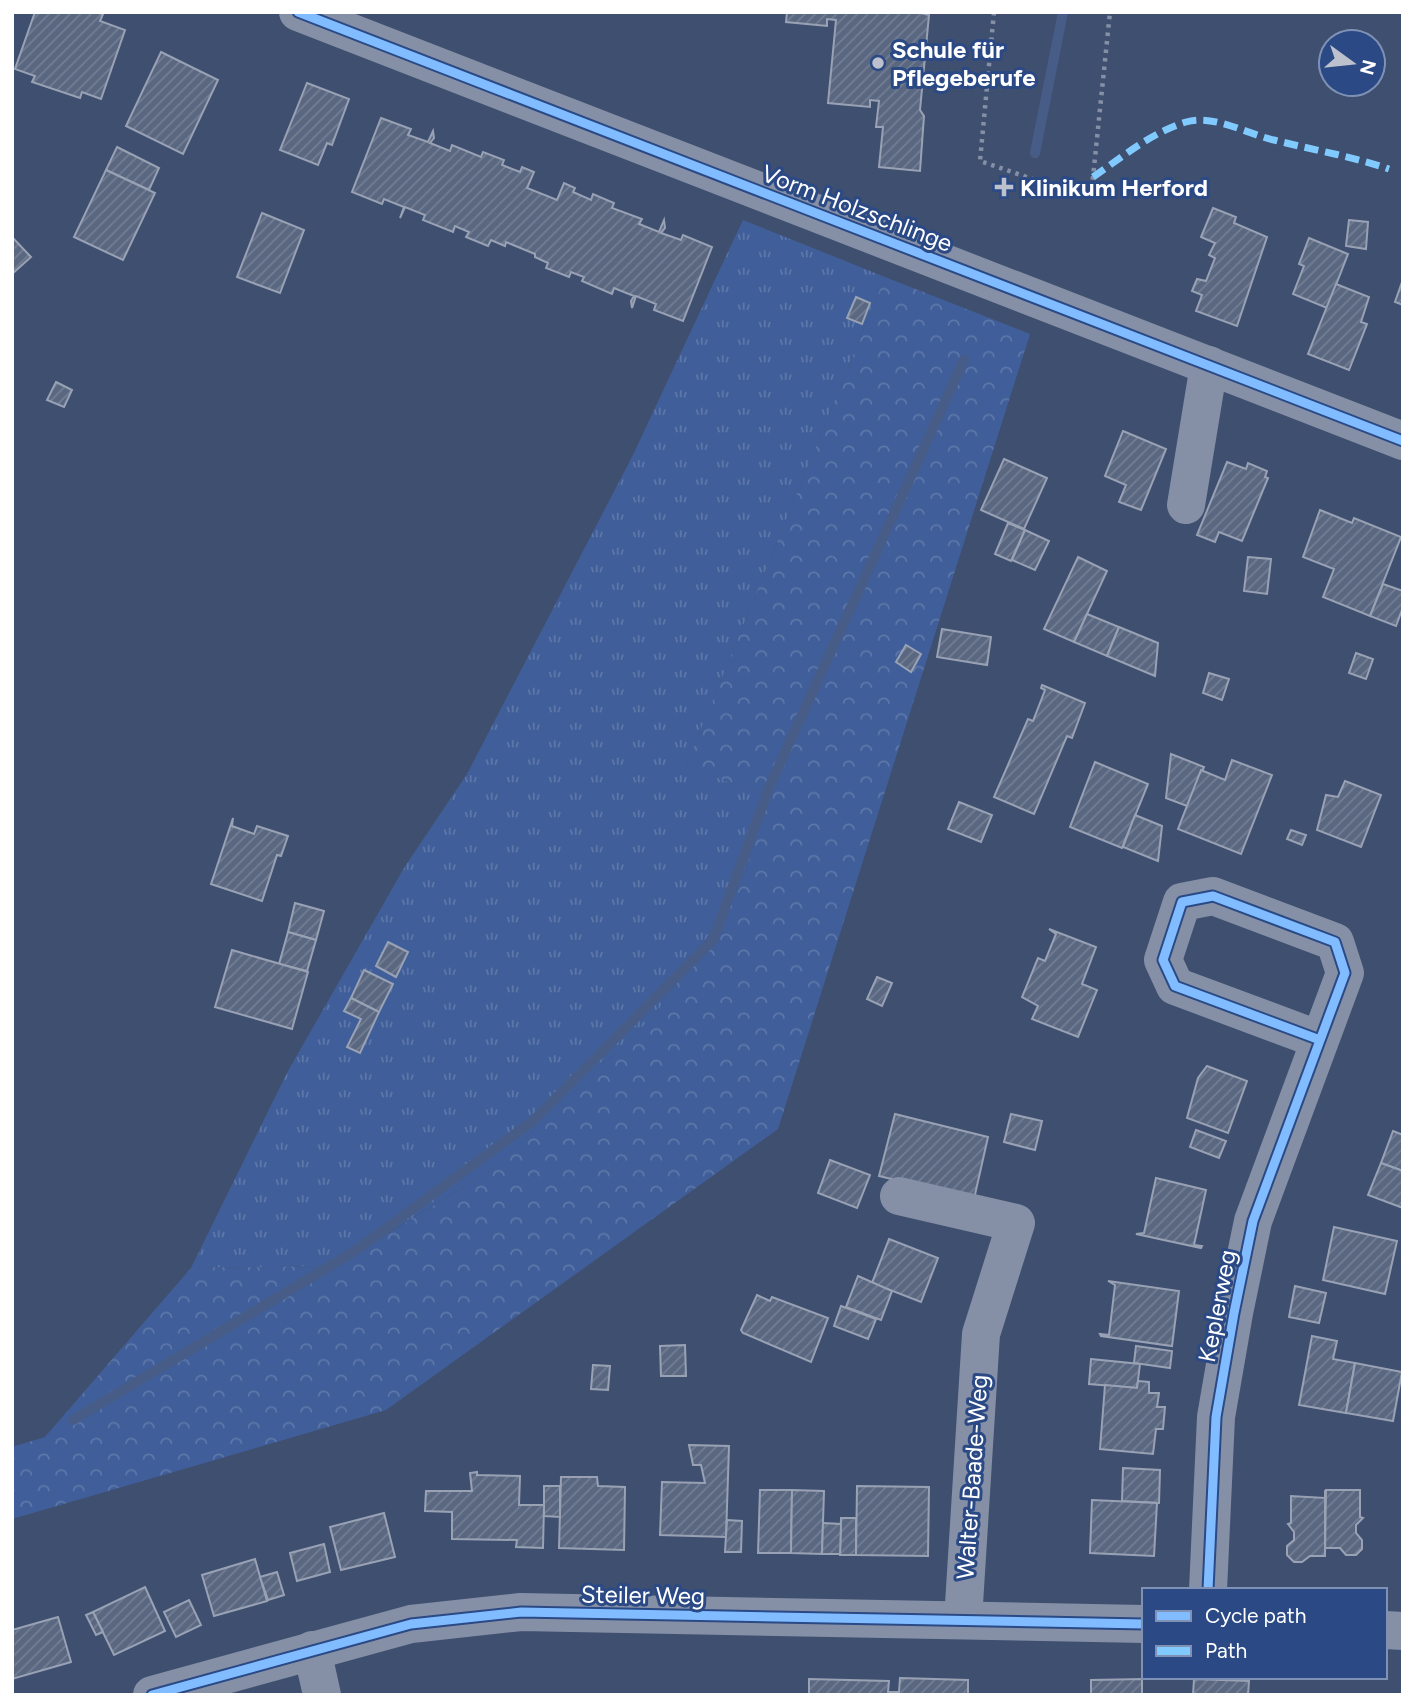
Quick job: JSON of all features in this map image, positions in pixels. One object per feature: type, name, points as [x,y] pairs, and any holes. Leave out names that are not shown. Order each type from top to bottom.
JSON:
[{"type":"street","name":"Vorm Holzschlinge","points":[[298,12],[1403,440]]},
{"type":"street","points":[[1186,505],[1209,365]]},
{"type":"street","name":"Keplerweg","points":[[1208,1588],[1216,1418],[1253,1221],[1345,973],[1335,943],[1213,896],[1182,902],[1163,960],[1175,986],[1320,1040]]},
{"type":"street","name":"Walter-Baade-Weg","points":[[899,1196],[1016,1223],[981,1334],[963,1619]]},
{"type":"street","name":"Steiler Weg","points":[[152,1695],[411,1624],[522,1612],[1142,1623]]},
{"type":"street","points":[[312,1650],[322,1695]]},
{"type":"path","points":[[994,12],[980,161],[1086,197],[1090,193],[1093,177],[1110,12]]},
{"type":"green space","points":[[743,220],[885,277],[686,766],[766,796],[742,885],[655,1015],[494,1168],[335,1266],[191,1268],[288,1071],[404,868],[467,774],[633,455]]},
{"type":"green space","points":[[885,277],[1030,334],[778,1129],[386,1410],[12,1519],[12,1447],[45,1437],[191,1268],[336,1266],[494,1168],[655,1015],[742,885],[766,796],[686,766]]},
{"type":"building","points":[[35,12],[97,12],[103,14],[100,21],[125,30],[101,99],[82,92],[80,98],[32,82],[35,76],[15,69]]},
{"type":"building","name":"Schule für Pflegeberufe","points":[[787,12],[917,12],[929,15],[920,110],[924,116],[920,171],[879,167],[883,127],[876,127],[879,101],[870,100],[870,107],[828,103],[836,20],[827,19],[827,26],[786,22]]},
{"type":"building","points":[[161,52],[218,80],[183,154],[126,126]]},
{"type":"building","points":[[307,83],[349,99],[332,145],[327,143],[318,165],[280,150]]},
{"type":"building","points":[[381,118],[411,129],[408,135],[428,142],[433,131],[434,138],[430,143],[450,151],[452,145],[481,157],[483,152],[504,160],[502,165],[520,172],[522,167],[534,172],[527,188],[557,200],[564,183],[575,188],[573,192],[591,200],[593,194],[614,203],[612,208],[642,219],[639,224],[659,232],[664,220],[665,228],[661,233],[681,240],[683,235],[712,247],[683,321],[654,310],[656,304],[636,296],[632,308],[631,301],[634,296],[614,288],[612,294],[582,281],[584,277],[571,272],[569,277],[546,268],[548,263],[535,257],[535,254],[506,242],[505,246],[491,240],[488,246],[466,237],[469,232],[455,226],[453,232],[423,220],[425,215],[405,207],[400,218],[404,207],[384,199],[382,204],[352,192]]},
{"type":"building","points":[[117,147],[159,168],[149,190],[106,170]]},
{"type":"building","points":[[106,170],[155,193],[123,260],[74,237]]},
{"type":"building","points":[[1213,208],[1236,217],[1234,223],[1267,237],[1237,326],[1196,311],[1202,295],[1192,291],[1197,279],[1206,281],[1215,258],[1209,255],[1215,243],[1201,237]]},
{"type":"building","points":[[262,213],[304,230],[280,293],[237,277]]},
{"type":"building","points":[[1349,220],[1368,222],[1366,249],[1346,246]]},
{"type":"building","points":[[12,237],[31,257],[12,274]]},
{"type":"building","points":[[1309,238],[1348,254],[1327,308],[1293,294],[1304,266],[1299,264]]},
{"type":"building","points":[[1403,283],[1403,305],[1395,302]]},
{"type":"building","points":[[1336,284],[1369,297],[1361,322],[1367,324],[1349,370],[1308,354]]},
{"type":"building","points":[[856,297],[870,303],[862,324],[847,318]]},
{"type":"building","points":[[56,382],[72,390],[64,407],[47,400]]},
{"type":"building","points":[[1123,431],[1166,449],[1141,510],[1119,502],[1126,485],[1105,476]]},
{"type":"building","points":[[1004,459],[1047,478],[1024,529],[981,510]]},
{"type":"building","points":[[1227,462],[1246,469],[1248,463],[1267,471],[1265,477],[1268,478],[1242,541],[1219,532],[1215,542],[1197,535]]},
{"type":"building","points":[[1320,510],[1352,523],[1354,518],[1401,537],[1370,616],[1323,597],[1334,569],[1303,557]]},
{"type":"building","points":[[1008,523],[1025,530],[1011,561],[995,554]]},
{"type":"building","points":[[1025,530],[1049,541],[1035,570],[1012,560]]},
{"type":"building","points":[[1078,557],[1107,571],[1074,642],[1044,629]]},
{"type":"building","points":[[1248,557],[1271,559],[1267,594],[1244,591]]},
{"type":"building","points":[[1383,584],[1403,591],[1403,607],[1396,626],[1370,616]]},
{"type":"building","points":[[1087,614],[1119,627],[1107,656],[1074,642]]},
{"type":"building","points":[[1119,627],[1158,643],[1155,676],[1107,656]]},
{"type":"building","points":[[942,629],[991,637],[987,665],[937,657]]},
{"type":"building","points":[[906,645],[921,654],[911,672],[896,662]]},
{"type":"building","points":[[1356,653],[1373,659],[1366,679],[1349,673]]},
{"type":"building","points":[[1209,673],[1229,679],[1222,700],[1203,693]]},
{"type":"building","points":[[1042,685],[1085,703],[1072,738],[1067,736],[1034,814],[994,797],[1028,719],[1033,721],[1045,690],[1041,688]]},
{"type":"building","points":[[1171,754],[1204,767],[1187,806],[1166,798]]},
{"type":"building","points":[[1232,760],[1272,775],[1241,854],[1178,829],[1201,770],[1225,780]]},
{"type":"building","points":[[1095,762],[1148,784],[1122,848],[1070,827]]},
{"type":"building","points":[[1345,781],[1381,795],[1361,847],[1317,830],[1326,795],[1338,797]]},
{"type":"building","points":[[959,802],[992,815],[981,842],[948,829]]},
{"type":"building","points":[[1135,815],[1162,826],[1158,861],[1123,847]]},
{"type":"building","points":[[233,818],[232,826],[254,834],[257,826],[288,836],[281,856],[277,855],[262,901],[211,884]]},
{"type":"building","points":[[1291,830],[1306,835],[1302,845],[1287,839]]},
{"type":"building","points":[[295,903],[324,911],[316,940],[288,932]]},
{"type":"building","points":[[1049,929],[1096,947],[1082,984],[1097,990],[1078,1037],[1032,1019],[1038,1006],[1022,997],[1038,958],[1045,961],[1056,934]]},
{"type":"building","points":[[288,932],[316,940],[307,971],[279,964]]},
{"type":"building","points":[[388,942],[408,952],[396,977],[376,966]]},
{"type":"building","points":[[232,950],[308,972],[292,1029],[215,1007]]},
{"type":"building","points":[[364,970],[393,984],[379,1012],[351,998]]},
{"type":"building","points":[[877,977],[892,983],[882,1006],[867,999]]},
{"type":"building","points":[[351,998],[379,1012],[360,1053],[347,1047],[361,1019],[344,1011]]},
{"type":"building","points":[[1207,1066],[1247,1081],[1228,1133],[1187,1118],[1198,1078]]},
{"type":"building","points":[[895,1114],[988,1137],[974,1199],[879,1176]]},
{"type":"building","points":[[1011,1114],[1042,1121],[1035,1150],[1004,1142]]},
{"type":"building","points":[[1196,1130],[1226,1141],[1219,1158],[1190,1147]]},
{"type":"building","points":[[1393,1131],[1403,1135],[1403,1171],[1381,1163]]},
{"type":"building","points":[[830,1160],[870,1175],[857,1208],[818,1193]]},
{"type":"building","points":[[1381,1163],[1403,1171],[1403,1208],[1368,1195]]},
{"type":"building","points":[[1156,1178],[1206,1190],[1194,1245],[1202,1246],[1201,1248],[1136,1234],[1144,1233]]},
{"type":"building","points":[[1334,1227],[1397,1241],[1385,1294],[1323,1280]]},
{"type":"building","points":[[889,1239],[938,1258],[921,1302],[872,1283]]},
{"type":"building","points":[[858,1276],[892,1291],[881,1320],[846,1307]]},
{"type":"building","points":[[1108,1281],[1179,1291],[1172,1346],[1101,1336],[1100,1334],[1109,1335],[1115,1285]]},
{"type":"building","points":[[1295,1286],[1326,1293],[1319,1323],[1289,1317]]},
{"type":"building","points":[[757,1295],[770,1301],[772,1297],[828,1318],[811,1362],[743,1333],[741,1330]]},
{"type":"building","points":[[841,1306],[876,1319],[868,1339],[834,1326]]},
{"type":"building","points":[[1312,1336],[1337,1341],[1333,1359],[1355,1363],[1346,1413],[1299,1405]]},
{"type":"building","points":[[685,1345],[686,1376],[661,1376],[660,1346]]},
{"type":"building","points":[[1136,1346],[1172,1351],[1170,1368],[1134,1363]]},
{"type":"building","points":[[1091,1359],[1140,1364],[1137,1388],[1089,1384]]},
{"type":"building","points":[[1355,1363],[1402,1372],[1393,1421],[1346,1413]]},
{"type":"building","points":[[593,1365],[610,1366],[608,1390],[591,1389]]},
{"type":"building","points":[[1138,1381],[1149,1382],[1149,1393],[1159,1393],[1157,1407],[1165,1407],[1163,1429],[1156,1429],[1153,1454],[1100,1449],[1105,1385],[1137,1388]]},
{"type":"building","points":[[689,1445],[729,1446],[726,1537],[660,1535],[662,1482],[705,1483],[701,1465],[693,1465]]},
{"type":"building","points":[[1123,1468],[1160,1470],[1159,1503],[1122,1501]]},
{"type":"building","points":[[477,1472],[477,1475],[520,1476],[519,1505],[544,1505],[543,1548],[516,1547],[517,1540],[452,1539],[452,1512],[425,1511],[426,1491],[472,1491],[470,1473]]},
{"type":"building","points":[[561,1477],[597,1477],[598,1486],[625,1487],[624,1550],[559,1548]]},
{"type":"building","points":[[544,1486],[560,1486],[560,1517],[544,1516]]},
{"type":"building","points":[[857,1486],[929,1487],[928,1556],[856,1555]]},
{"type":"building","points":[[760,1490],[792,1490],[791,1553],[758,1553]]},
{"type":"building","points":[[792,1490],[824,1491],[822,1554],[791,1553]]},
{"type":"building","points":[[1326,1490],[1360,1490],[1360,1517],[1363,1518],[1356,1525],[1356,1533],[1362,1540],[1362,1549],[1356,1555],[1346,1555],[1340,1548],[1325,1548]]},
{"type":"building","points":[[1291,1496],[1325,1498],[1325,1556],[1310,1556],[1302,1562],[1294,1562],[1287,1555],[1287,1546],[1294,1540],[1294,1532],[1288,1524],[1291,1523]]},
{"type":"building","points":[[1092,1500],[1157,1503],[1154,1556],[1090,1553]]},
{"type":"building","points":[[384,1513],[395,1557],[341,1570],[330,1527]]},
{"type":"building","points":[[841,1518],[856,1518],[856,1555],[840,1555]]},
{"type":"building","points":[[727,1520],[742,1521],[741,1552],[725,1552]]},
{"type":"building","points":[[823,1523],[841,1524],[840,1554],[822,1554]]},
{"type":"building","points":[[324,1544],[330,1572],[297,1581],[290,1553]]},
{"type":"building","points":[[255,1559],[267,1601],[214,1616],[202,1575]]},
{"type":"building","points":[[277,1572],[284,1595],[268,1600],[260,1577]]},
{"type":"building","points":[[145,1587],[165,1631],[114,1655],[93,1612]]},
{"type":"building","points":[[189,1600],[201,1625],[176,1637],[164,1612]]},
{"type":"building","points":[[93,1612],[103,1632],[96,1635],[86,1615]]},
{"type":"building","points":[[58,1617],[71,1662],[12,1679],[12,1630]]},
{"type":"building","points":[[900,1678],[968,1680],[968,1695],[809,1695],[809,1679],[889,1681],[888,1692],[899,1692]]},
{"type":"building","points":[[1142,1679],[1142,1695],[1091,1695],[1091,1680]]},
{"type":"building","points":[[1194,1679],[1249,1681],[1248,1695],[1193,1695]]},
{"type":"waterway","points":[[1035,153],[1063,12]]},
{"type":"waterway","points":[[73,1420],[355,1251],[533,1121],[713,940],[770,785],[964,360]]},
{"type":"marked path","points":[[1093,177],[1161,132],[1197,120],[1219,123],[1389,169]]},
{"type":"cycle path","points":[[298,12],[1403,441]]},
{"type":"cycle path","points":[[1208,1588],[1216,1417],[1253,1221],[1345,973],[1335,942],[1213,896],[1182,902],[1163,960],[1175,986],[1320,1040]]},
{"type":"cycle path","points":[[152,1695],[411,1624],[521,1612],[1142,1624]]},
{"type":"place","name":"Schule für Pflegeberufe","points":[[878,63]]},
{"type":"place","name":"Klinikum Herford","points":[[1004,187]]}]
